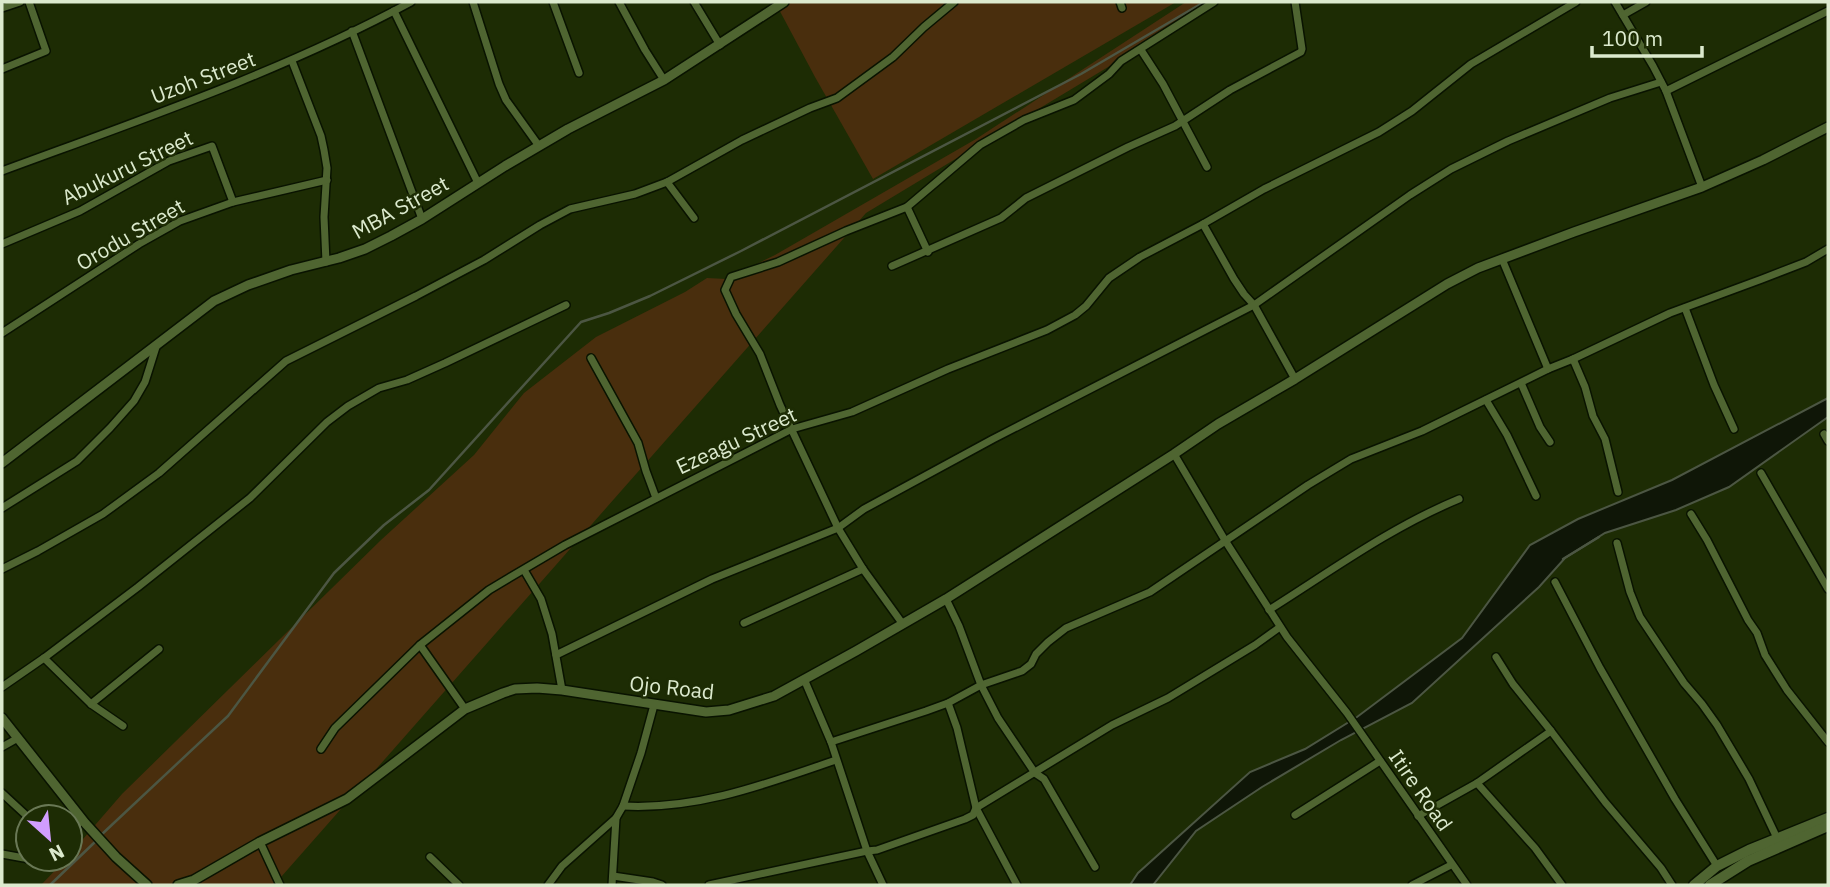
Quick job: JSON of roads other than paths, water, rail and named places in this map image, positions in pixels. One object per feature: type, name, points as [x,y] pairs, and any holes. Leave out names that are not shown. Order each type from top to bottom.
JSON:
[{"type":"main road","points":[[1694,885],[1717,866],[1828,818]]},
{"type":"main road","points":[[1710,885],[1748,861],[1828,826]]},
{"type":"street","points":[[2,8],[20,2]]},
{"type":"street","points":[[2,69],[46,51],[29,2]]},
{"type":"street","name":"Uzoh Street","points":[[2,172],[181,106],[292,61],[411,2]]},
{"type":"street","points":[[473,2],[506,100],[539,146]]},
{"type":"street","points":[[552,2],[579,73]]},
{"type":"street","points":[[619,2],[664,80]]},
{"type":"street","points":[[694,2],[720,45]]},
{"type":"street","name":"MBA Street","points":[[2,463],[214,301],[248,285],[291,270],[365,249],[422,219],[568,128],[664,80],[784,2]]},
{"type":"street","points":[[2,569],[103,514],[159,472],[286,361],[484,260],[570,209],[635,194],[667,182],[742,140],[810,107],[837,98],[893,57],[954,2]]},
{"type":"street","points":[[902,624],[838,528],[760,354],[725,290],[731,277],[778,262],[907,207],[980,145],[1024,120],[1074,100],[1109,74],[1121,61],[1214,2]]},
{"type":"street","points":[[892,267],[1000,218],[1026,198],[1183,121],[1230,90],[1301,52],[1303,49],[1295,2]]},
{"type":"street","name":"Ezeagu Street","points":[[321,749],[335,728],[420,645],[489,590],[565,545],[792,429],[852,412],[948,369],[1047,330],[1075,315],[1109,278],[1123,267],[1264,189],[1379,132],[1412,111],[1471,64],[1576,2]]},
{"type":"street","points":[[1615,2],[1666,91],[1702,187]]},
{"type":"street","points":[[1623,15],[1646,2]]},
{"type":"street","points":[[394,11],[478,183]]},
{"type":"street","points":[[1666,91],[1828,11]]},
{"type":"street","points":[[352,31],[422,219]]},
{"type":"street","points":[[1141,50],[1163,84],[1207,167]]},
{"type":"street","points":[[292,61],[321,135],[324,150],[327,180],[324,217],[326,262]]},
{"type":"street","points":[[556,655],[721,575],[838,528],[864,509],[993,439],[1254,305],[1451,169],[1508,141],[1609,98],[1661,82]]},
{"type":"street","name":"Ojo Road","points":[[178,885],[191,883],[260,842],[347,799],[465,709],[515,690],[562,690],[706,712],[729,710],[774,696],[946,598],[1217,424],[1295,379],[1447,284],[1478,268],[1702,187],[1828,127]]},
{"type":"street","name":"Abukuru Street","points":[[2,244],[79,211],[169,161],[212,146],[233,202]]},
{"type":"street","name":"Orodu Street","points":[[2,333],[139,244],[180,221],[233,202],[327,180]]},
{"type":"street","points":[[667,182],[694,218]]},
{"type":"street","points":[[907,207],[928,252]]},
{"type":"street","points":[[1203,224],[1234,279],[1254,305],[1295,379]]},
{"type":"street","points":[[831,742],[948,703],[981,685],[1022,671],[1048,642],[1066,628],[1150,592],[1350,459],[1422,431],[1670,313],[1805,262],[1828,249]]},
{"type":"street","points":[[1502,259],[1548,369]]},
{"type":"street","points":[[2,687],[138,587],[250,498],[327,422],[348,406],[379,388],[407,380],[566,305]]},
{"type":"street","points":[[1685,308],[1734,429]]},
{"type":"street","points":[[2,508],[77,461],[110,428],[134,401],[145,382],[157,344]]},
{"type":"street","points":[[591,358],[638,443],[656,498]]},
{"type":"street","points":[[1573,359],[1593,416],[1605,439],[1618,492]]},
{"type":"street","points":[[1521,383],[1540,428],[1550,442]]},
{"type":"street","points":[[1486,400],[1507,435],[1536,496]]},
{"type":"street","name":"Itire Road","points":[[1174,454],[1280,627],[1347,713],[1467,885]]},
{"type":"street","points":[[1761,473],[1828,589]]},
{"type":"street","points":[[1269,610],[1427,512],[1460,499]]},
{"type":"street","points":[[1691,514],[1757,633],[1765,655],[1787,690],[1828,742]]},
{"type":"street","points":[[1617,543],[1629,592],[1640,617],[1684,683],[1717,725],[1749,779],[1777,838]]},
{"type":"street","points":[[744,623],[863,569]]},
{"type":"street","points":[[524,570],[541,599],[552,634],[562,690]]},
{"type":"street","points":[[1555,582],[1607,681],[1687,820],[1717,866]]},
{"type":"street","points":[[946,598],[981,685],[998,718],[1035,773],[1045,779],[1095,867]]},
{"type":"street","points":[[709,885],[877,850],[965,819],[973,815],[976,808],[1075,746],[1168,698],[1280,627]]},
{"type":"street","points":[[420,645],[465,709]]},
{"type":"street","points":[[91,704],[159,649]]},
{"type":"street","points":[[1496,657],[1513,684],[1672,885]]},
{"type":"street","points":[[44,658],[91,704],[123,726]]},
{"type":"street","points":[[804,679],[831,742],[867,851],[883,885]]},
{"type":"street","points":[[948,703],[957,728],[976,808],[1017,885]]},
{"type":"street","points":[[548,885],[562,866],[615,818],[623,806],[654,705]]},
{"type":"street","points":[[2,718],[69,803]]},
{"type":"street","points":[[1419,816],[1477,783],[1552,731]]},
{"type":"street","points":[[2,747],[18,738]]},
{"type":"street","points":[[623,806],[673,806],[710,799],[751,789],[835,760]]},
{"type":"street","points":[[1295,815],[1380,761]]},
{"type":"street","points":[[1477,783],[1535,848],[1562,885]]},
{"type":"street","points":[[612,885],[615,818]]},
{"type":"street","points":[[84,822],[116,858],[147,885]]},
{"type":"street","points":[[260,842],[280,885]]},
{"type":"street","points":[[430,857],[459,885]]},
{"type":"street","points":[[1412,885],[1451,865]]},
{"type":"street","points":[[613,876],[662,885]]},
{"type":"waterway","points":[[100,836],[228,716],[334,573],[384,525],[429,490],[581,322],[650,296],[741,251],[1081,74],[1204,2]]},
{"type":"waterway","points":[[1563,559],[1599,537]]},
{"type":"waterway","points":[[50,885],[96,841]]}]
